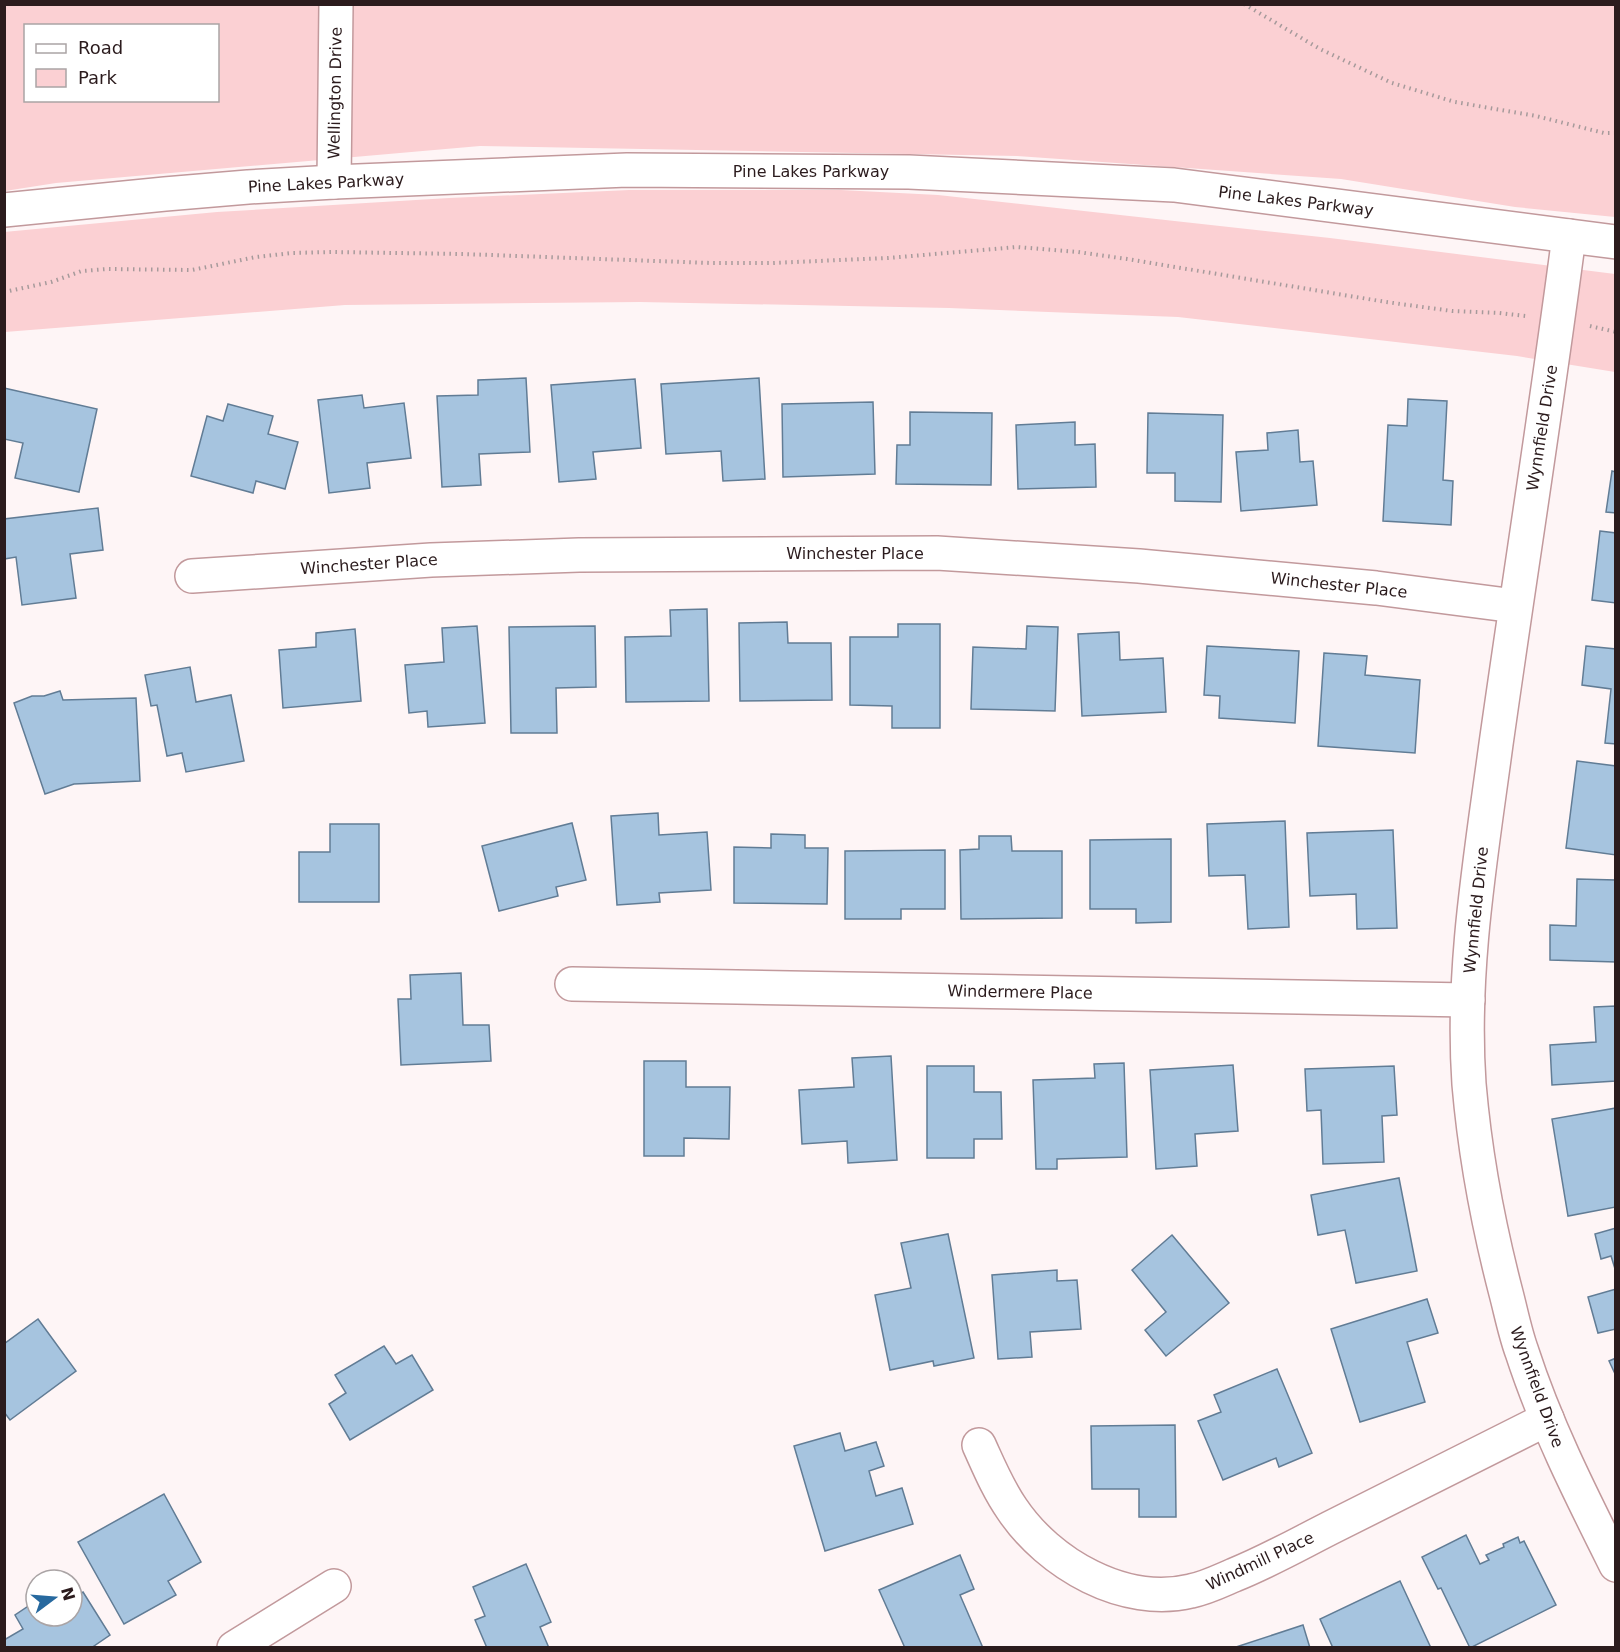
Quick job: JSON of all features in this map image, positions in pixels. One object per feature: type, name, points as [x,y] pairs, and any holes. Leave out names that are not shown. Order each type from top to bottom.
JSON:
[{"type":"street","name":"Wellington Drive","points":[[334,182],[336,4]]},
{"type":"street","name":"Pine Lakes Parkway","points":[[4,210],[177,193],[334,182],[627,170],[909,172],[1174,185],[1616,242]]},
{"type":"street","name":"Wynnfield Drive","points":[[1569,236],[1477,884],[1467,1000],[1468,1059],[1477,1156],[1490,1229],[1521,1350],[1564,1458],[1616,1565]]},
{"type":"street","name":"Winchester Place","points":[[192,576],[431,560],[568,555],[937,553],[1139,566],[1376,588],[1515,606]]},
{"type":"street","name":"Windermere Place","points":[[572,984],[1467,1000]]},
{"type":"street","name":"Windmill Place","points":[[979,1445],[997,1486],[1012,1510],[1036,1537],[1058,1556],[1083,1573],[1107,1584],[1140,1594],[1168,1594],[1192,1591],[1249,1569],[1547,1419]]},
{"type":"street","points":[[234,1647],[334,1586]]},
{"type":"path","points":[[1244,4],[1320,49],[1392,83],[1455,102],[1536,116],[1604,133],[1616,133]]},
{"type":"path","points":[[4,292],[51,282],[82,271],[192,270],[256,257],[292,253],[463,254],[700,263],[772,263],[888,258],[1017,247],[1127,259],[1452,311],[1536,317]]},
{"type":"path","points":[[1587,326],[1616,332]]},
{"type":"green space","points":[[4,5],[1615,5],[1615,217],[1515,207],[1341,179],[1017,156],[480,146],[56,183],[5,191]]},
{"type":"green space","points":[[629,190],[841,190],[938,195],[1330,238],[1615,274],[1615,372],[1517,356],[1178,317],[949,308],[640,302],[345,305],[5,332],[4,232],[217,212]]},
{"type":"building","points":[[526,378],[530,452],[479,454],[481,485],[442,487],[437,396],[478,395],[478,380]]},
{"type":"building","points":[[759,378],[765,479],[723,481],[721,451],[666,454],[661,384]]},
{"type":"building","points":[[635,379],[641,448],[593,452],[596,479],[559,482],[551,385]]},
{"type":"building","points":[[4,388],[97,409],[79,492],[15,478],[23,443],[4,439]]},
{"type":"building","points":[[362,395],[364,408],[404,403],[411,458],[367,463],[370,488],[329,493],[318,400]]},
{"type":"building","points":[[1408,399],[1447,401],[1443,480],[1453,481],[1451,525],[1383,521],[1388,425],[1407,426]]},
{"type":"building","points":[[873,402],[875,474],[783,477],[782,404]]},
{"type":"building","points":[[228,404],[273,416],[268,434],[298,442],[285,489],[256,481],[253,493],[191,476],[207,416],[223,421]]},
{"type":"building","points":[[910,412],[992,413],[991,485],[896,484],[897,445],[910,445]]},
{"type":"building","points":[[1148,413],[1223,415],[1221,502],[1175,501],[1175,473],[1147,473]]},
{"type":"building","points":[[1075,422],[1075,445],[1095,444],[1096,487],[1018,489],[1016,425]]},
{"type":"building","points":[[1298,430],[1300,462],[1313,461],[1317,505],[1241,511],[1236,452],[1268,450],[1267,433]]},
{"type":"building","points":[[1612,471],[1616,472],[1616,513],[1606,512]]},
{"type":"building","points":[[98,508],[103,550],[70,554],[76,598],[22,605],[16,557],[4,559],[4,519]]},
{"type":"building","points":[[1600,531],[1616,533],[1616,603],[1592,600]]},
{"type":"building","points":[[707,609],[709,701],[626,702],[625,637],[671,636],[670,610]]},
{"type":"building","points":[[787,622],[788,643],[831,643],[832,700],[740,701],[739,623]]},
{"type":"building","points":[[898,624],[940,624],[940,728],[892,728],[892,706],[850,705],[850,637],[898,637]]},
{"type":"building","points":[[477,626],[485,723],[428,727],[427,711],[409,713],[405,665],[444,662],[442,628]]},
{"type":"building","points":[[595,626],[596,687],[556,688],[557,733],[511,733],[509,627]]},
{"type":"building","points":[[1027,626],[1058,627],[1055,711],[971,709],[973,647],[1026,649]]},
{"type":"building","points":[[355,629],[361,701],[283,708],[279,650],[316,647],[316,633]]},
{"type":"building","points":[[1119,632],[1120,660],[1163,658],[1166,712],[1082,716],[1078,634]]},
{"type":"building","points":[[1207,646],[1299,651],[1295,723],[1219,718],[1220,696],[1204,695]]},
{"type":"building","points":[[1586,646],[1616,649],[1616,744],[1605,743],[1611,689],[1582,685]]},
{"type":"building","points":[[1324,653],[1367,656],[1365,675],[1420,680],[1415,753],[1318,746]]},
{"type":"building","points":[[190,667],[196,702],[231,695],[244,761],[186,772],[182,753],[167,756],[157,705],[151,706],[145,675]]},
{"type":"building","points":[[60,691],[63,700],[136,698],[140,781],[74,784],[45,794],[14,703],[32,696],[44,696]]},
{"type":"building","points":[[1577,761],[1616,766],[1616,855],[1566,848]]},
{"type":"building","points":[[658,813],[659,835],[707,832],[711,890],[659,893],[660,902],[617,905],[611,816]]},
{"type":"building","points":[[1285,821],[1289,927],[1248,929],[1245,875],[1209,876],[1207,824]]},
{"type":"building","points":[[572,823],[586,880],[556,887],[558,896],[499,911],[482,846]]},
{"type":"building","points":[[330,824],[379,824],[379,902],[299,902],[299,852],[330,852]]},
{"type":"building","points":[[1393,830],[1397,928],[1357,929],[1356,894],[1310,896],[1307,833]]},
{"type":"building","points":[[771,834],[805,835],[805,848],[828,848],[827,904],[734,903],[734,847],[771,848]]},
{"type":"building","points":[[979,836],[1011,836],[1012,851],[1062,851],[1062,918],[961,919],[960,850],[979,849]]},
{"type":"building","points":[[1171,839],[1171,922],[1136,923],[1136,909],[1090,909],[1090,840]]},
{"type":"building","points":[[945,850],[945,909],[901,909],[901,919],[845,919],[845,851]]},
{"type":"building","points":[[1577,879],[1616,880],[1616,962],[1550,960],[1550,925],[1576,926]]},
{"type":"building","points":[[461,973],[463,1025],[489,1025],[491,1061],[401,1065],[398,999],[411,999],[410,975]]},
{"type":"building","points":[[1616,1006],[1616,1081],[1552,1085],[1550,1045],[1596,1042],[1594,1007]]},
{"type":"building","points":[[891,1056],[897,1160],[848,1163],[847,1141],[802,1144],[799,1090],[854,1087],[852,1058]]},
{"type":"building","points":[[644,1061],[686,1061],[686,1087],[730,1087],[729,1139],[684,1138],[684,1156],[644,1156]]},
{"type":"building","points":[[1124,1063],[1127,1157],[1057,1159],[1057,1169],[1036,1169],[1033,1080],[1095,1078],[1094,1064]]},
{"type":"building","points":[[1233,1065],[1238,1131],[1195,1134],[1197,1166],[1156,1169],[1150,1070]]},
{"type":"building","points":[[927,1066],[974,1066],[974,1092],[1001,1092],[1002,1139],[974,1139],[974,1158],[927,1158]]},
{"type":"building","points":[[1394,1066],[1397,1115],[1382,1116],[1384,1162],[1323,1164],[1321,1110],[1307,1111],[1305,1069]]},
{"type":"building","points":[[1616,1108],[1616,1207],[1568,1216],[1552,1119]]},
{"type":"building","points":[[1399,1178],[1417,1271],[1356,1283],[1345,1230],[1318,1235],[1311,1195]]},
{"type":"building","points":[[1616,1228],[1616,1272],[1611,1256],[1601,1259],[1595,1234]]},
{"type":"building","points":[[948,1234],[974,1358],[934,1366],[933,1361],[890,1370],[875,1295],[911,1288],[901,1243]]},
{"type":"building","points":[[1172,1235],[1229,1303],[1166,1356],[1145,1330],[1166,1312],[1132,1270]]},
{"type":"building","points":[[1057,1270],[1057,1281],[1077,1280],[1081,1329],[1030,1332],[1032,1357],[998,1359],[992,1275]]},
{"type":"building","points":[[1616,1289],[1616,1329],[1598,1333],[1588,1297]]},
{"type":"building","points":[[1427,1299],[1438,1333],[1407,1342],[1425,1402],[1360,1422],[1331,1329]]},
{"type":"building","points":[[38,1319],[76,1371],[10,1420],[4,1412],[4,1344]]},
{"type":"building","points":[[384,1346],[396,1364],[412,1355],[433,1390],[350,1440],[329,1404],[346,1393],[335,1375]]},
{"type":"building","points":[[1616,1358],[1616,1376],[1609,1361]]},
{"type":"building","points":[[1277,1369],[1312,1453],[1279,1467],[1276,1458],[1223,1480],[1198,1421],[1221,1412],[1214,1395]]},
{"type":"building","points":[[1175,1425],[1176,1517],[1139,1517],[1139,1489],[1092,1489],[1091,1426]]},
{"type":"building","points":[[840,1433],[845,1451],[876,1442],[884,1466],[869,1471],[876,1496],[902,1488],[913,1524],[825,1551],[794,1446]]},
{"type":"building","points":[[164,1494],[201,1562],[168,1581],[176,1595],[124,1624],[78,1542]]},
{"type":"building","points":[[1466,1535],[1480,1564],[1489,1560],[1486,1555],[1504,1547],[1503,1544],[1518,1537],[1520,1543],[1524,1541],[1556,1605],[1470,1648],[1441,1588],[1438,1589],[1422,1557]]},
{"type":"building","points":[[960,1555],[974,1589],[960,1595],[983,1648],[905,1648],[879,1590]]},
{"type":"building","points":[[526,1564],[551,1622],[540,1627],[549,1648],[487,1648],[475,1620],[485,1616],[473,1587]]},
{"type":"building","points":[[1400,1581],[1431,1648],[1333,1648],[1320,1619]]},
{"type":"building","points":[[84,1594],[110,1635],[91,1648],[4,1648],[4,1640],[23,1629],[15,1615],[24,1609],[24,1628],[84,1628]]},
{"type":"building","points":[[1303,1625],[1310,1648],[1233,1648]]}]
